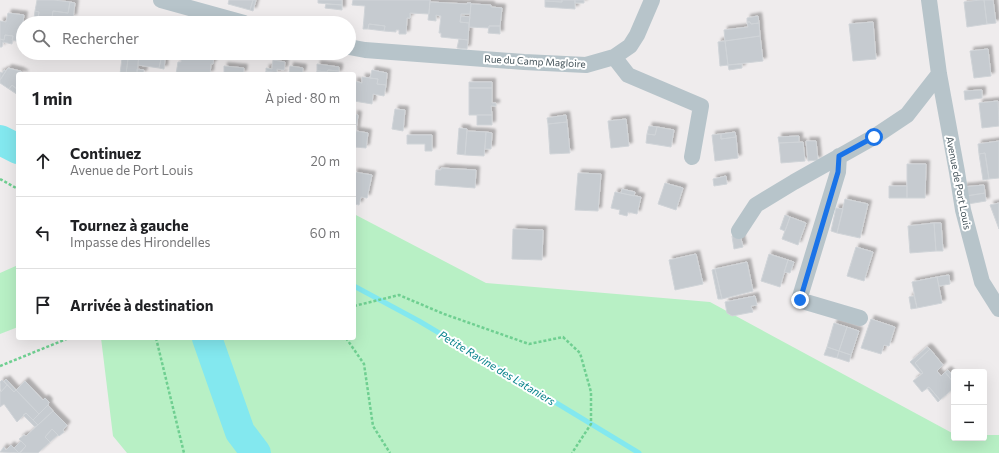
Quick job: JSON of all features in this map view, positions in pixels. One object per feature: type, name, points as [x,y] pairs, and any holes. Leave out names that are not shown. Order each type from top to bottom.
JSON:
[{"type":"street","points":[[161,0],[219,16]]},
{"type":"street","name":"Rue du Camp Magloire","points":[[356,48],[524,62],[586,65],[614,57],[630,46],[637,35],[652,0]]},
{"type":"street","name":"Avenue de Port Louis","points":[[929,0],[939,74],[963,210],[982,282],[999,310]]},
{"type":"street","points":[[614,57],[628,75],[701,106],[692,157]]},
{"type":"street","points":[[739,231],[756,205],[874,137],[907,115],[939,74]]},
{"type":"street","points":[[839,156],[838,172],[800,300],[860,318]]},
{"type":"path","points":[[0,180],[16,188]]},
{"type":"path","points":[[356,305],[399,294],[444,314],[529,344],[563,337],[580,353],[591,392],[591,424],[572,453]]},
{"type":"path","points":[[0,366],[64,340]]},
{"type":"path","points":[[156,340],[184,453]]},
{"type":"path","points":[[347,340],[364,364],[373,426],[390,453]]},
{"type":"green space","points":[[356,215],[486,283],[710,302],[951,432],[951,441],[987,441],[987,435],[999,435],[999,453],[127,453],[113,436],[101,340],[356,340]]},
{"type":"green space","points":[[16,266],[16,328],[0,334],[0,273]]},
{"type":"building","points":[[37,0],[70,2],[68,13],[53,11],[52,16],[38,16],[39,12],[35,11]]},
{"type":"building","points":[[229,0],[253,0],[250,10],[228,4]]},
{"type":"building","points":[[253,0],[256,0],[253,11],[250,10]]},
{"type":"building","points":[[318,0],[342,0],[342,5],[318,3]]},
{"type":"building","points":[[353,0],[430,0],[429,14],[410,13],[410,18],[407,18],[406,34],[399,34],[399,30],[396,30],[396,32],[384,31],[385,26],[369,24],[368,29],[363,29],[365,6],[352,5]]},
{"type":"building","points":[[562,0],[562,2],[545,1]]},
{"type":"building","points":[[562,0],[575,0],[575,9],[545,7],[545,1],[562,2]]},
{"type":"building","points":[[575,0],[584,0],[584,3],[575,3]]},
{"type":"building","points":[[984,0],[987,24],[967,27],[964,2]]},
{"type":"building","points":[[984,0],[993,0],[996,23],[987,24]]},
{"type":"building","points":[[70,2],[75,3],[73,16],[52,16],[53,11],[68,13]]},
{"type":"building","points":[[430,2],[471,3],[470,14],[461,14],[460,22],[469,23],[468,40],[441,37],[441,33],[439,33],[441,16],[436,15],[436,21],[428,20]]},
{"type":"building","points":[[326,4],[342,5],[342,10],[325,8]]},
{"type":"building","points":[[471,4],[491,5],[491,7],[502,8],[500,26],[489,26],[489,28],[469,27]]},
{"type":"building","points":[[35,11],[39,12],[38,16],[34,16]]},
{"type":"building","points":[[8,13],[24,15],[16,16],[16,41],[12,40],[13,36],[5,35],[4,40],[0,39],[0,21],[6,22]]},
{"type":"building","points":[[461,16],[470,17],[469,23],[460,22]]},
{"type":"building","points":[[758,16],[759,23],[751,24],[750,22],[747,22],[747,18]]},
{"type":"building","points":[[747,22],[750,22],[751,24],[759,23],[760,36],[725,41],[724,30],[748,27]]},
{"type":"building","points":[[873,22],[876,59],[853,61],[849,24]]},
{"type":"building","points":[[369,24],[385,26],[384,31],[368,29]]},
{"type":"building","points":[[489,26],[500,26],[500,34],[488,33]]},
{"type":"building","points":[[5,35],[13,36],[12,44],[3,42],[2,47],[0,47],[0,39],[4,40]]},
{"type":"building","points":[[760,36],[763,61],[728,65],[725,41]]},
{"type":"building","points":[[459,39],[468,40],[467,49],[457,48]]},
{"type":"building","points":[[725,41],[728,65],[720,66],[718,42]]},
{"type":"building","points":[[988,49],[991,76],[974,78],[970,51]]},
{"type":"building","points":[[122,60],[128,60],[126,72],[120,72]]},
{"type":"building","points":[[128,60],[138,60],[137,72],[126,72]]},
{"type":"building","points":[[138,60],[161,60],[159,68],[138,65]]},
{"type":"building","points":[[161,60],[165,60],[164,69],[159,68]]},
{"type":"building","points":[[181,60],[213,60],[213,64],[211,64],[210,72],[176,72],[178,62],[181,62]]},
{"type":"building","points":[[273,60],[285,62],[284,70],[277,69],[277,72],[266,71],[266,68],[272,69]]},
{"type":"building","points":[[317,64],[339,67],[339,71],[317,71]]},
{"type":"building","points":[[742,64],[742,68],[729,70],[728,65]]},
{"type":"building","points":[[224,66],[244,68],[243,72],[224,72]]},
{"type":"building","points":[[290,66],[303,68],[302,72],[289,72]]},
{"type":"building","points":[[8,68],[22,72],[16,72],[16,88],[12,85],[9,89],[0,83],[0,80]]},
{"type":"building","points":[[137,69],[144,70],[144,72],[137,72]]},
{"type":"building","points":[[4,70],[6,71],[0,80],[0,72],[2,73]]},
{"type":"building","points":[[328,70],[339,71],[339,72],[327,72]]},
{"type":"building","points":[[372,70],[387,73],[386,85],[377,84],[378,79],[370,78]]},
{"type":"building","points":[[362,77],[378,79],[377,84],[386,85],[384,96],[373,94],[372,104],[356,101],[356,82],[362,83]]},
{"type":"building","points":[[469,82],[492,82],[492,88],[469,88]]},
{"type":"building","points":[[12,85],[16,88],[16,94],[9,89]]},
{"type":"building","points":[[469,88],[492,88],[492,103],[496,103],[496,106],[491,106],[492,115],[469,115]]},
{"type":"building","points":[[982,90],[982,98],[965,100],[964,91]]},
{"type":"building","points":[[998,101],[999,126],[982,128],[979,103]]},
{"type":"building","points":[[395,109],[405,110],[403,131],[392,129]]},
{"type":"building","points":[[356,114],[358,115],[356,130]]},
{"type":"building","points":[[477,115],[492,115],[492,125],[477,125]]},
{"type":"building","points":[[566,115],[567,122],[548,124],[547,118]]},
{"type":"building","points":[[626,119],[629,146],[611,148],[608,121]]},
{"type":"building","points":[[567,122],[570,153],[550,154],[548,124]]},
{"type":"building","points":[[649,126],[657,127],[655,135],[647,134]]},
{"type":"building","points":[[657,127],[674,130],[671,147],[646,143],[647,134],[655,135]]},
{"type":"building","points":[[459,128],[467,129],[465,155],[457,154]]},
{"type":"building","points":[[356,131],[368,133],[366,148],[356,147]]},
{"type":"building","points":[[467,131],[486,132],[484,156],[465,155]]},
{"type":"building","points":[[486,132],[492,133],[491,149],[485,149]]},
{"type":"building","points":[[735,132],[736,137],[721,139],[721,134]]},
{"type":"building","points":[[721,134],[721,139],[736,137],[738,158],[715,161],[712,135]]},
{"type":"building","points":[[407,135],[432,135],[432,151],[425,151],[425,144],[407,144]]},
{"type":"building","points":[[799,136],[799,142],[779,143],[778,137]]},
{"type":"building","points":[[806,141],[816,141],[818,160],[808,161]]},
{"type":"building","points":[[999,141],[999,178],[989,179],[985,153],[979,154],[978,144]]},
{"type":"building","points":[[803,142],[805,161],[781,163],[779,143]]},
{"type":"building","points":[[985,153],[989,179],[983,180],[979,154]]},
{"type":"building","points":[[907,164],[926,164],[925,198],[907,198]]},
{"type":"building","points":[[441,168],[476,170],[475,188],[435,185],[436,170],[441,170]]},
{"type":"building","points":[[356,172],[372,175],[367,198],[361,197],[359,205],[356,204]]},
{"type":"building","points":[[578,173],[601,174],[598,211],[575,210]]},
{"type":"building","points":[[726,176],[727,184],[714,186],[713,179]]},
{"type":"building","points":[[665,183],[683,188],[676,210],[658,204]]},
{"type":"building","points":[[984,185],[985,193],[966,196],[963,187]]},
{"type":"building","points":[[889,186],[907,186],[907,198],[889,198]]},
{"type":"building","points":[[622,189],[635,192],[634,196],[621,193]]},
{"type":"building","points":[[615,192],[641,197],[637,214],[628,212],[627,216],[619,214],[620,210],[611,208]]},
{"type":"building","points":[[985,193],[986,201],[968,204],[966,196]]},
{"type":"building","points":[[845,199],[868,204],[860,238],[837,233]]},
{"type":"building","points":[[999,203],[999,229],[990,205]]},
{"type":"building","points":[[836,208],[843,209],[837,233],[831,231]]},
{"type":"building","points":[[785,215],[790,217],[785,231],[780,229]]},
{"type":"building","points":[[790,217],[806,223],[798,245],[782,239]]},
{"type":"building","points":[[934,223],[941,223],[943,251],[936,251]]},
{"type":"building","points":[[934,223],[936,251],[910,253],[908,226]]},
{"type":"building","points":[[513,229],[543,230],[542,260],[512,259]]},
{"type":"building","points":[[740,234],[743,247],[734,249],[732,236]]},
{"type":"building","points":[[856,247],[873,252],[864,281],[847,276]]},
{"type":"building","points":[[696,254],[703,284],[675,290],[669,260]]},
{"type":"building","points":[[769,254],[788,260],[780,287],[761,281]]},
{"type":"building","points":[[788,260],[794,262],[790,273],[784,272]]},
{"type":"building","points":[[747,262],[753,291],[722,299],[715,269]]},
{"type":"building","points":[[715,269],[722,299],[718,299],[712,270]]},
{"type":"building","points":[[949,275],[950,284],[939,286],[937,277]]},
{"type":"building","points":[[937,277],[942,303],[917,308],[912,282]]},
{"type":"building","points":[[755,296],[757,305],[751,306],[753,312],[732,316],[727,313],[725,302]]},
{"type":"building","points":[[914,296],[917,308],[911,309],[909,297]]},
{"type":"building","points":[[871,319],[895,327],[889,346],[884,345],[881,354],[861,348]]},
{"type":"building","points":[[834,323],[847,327],[839,351],[827,347]]},
{"type":"building","points":[[847,327],[859,331],[851,355],[839,351]]},
{"type":"building","points":[[827,347],[839,351],[837,358],[824,355]]},
{"type":"building","points":[[927,347],[930,349],[915,363],[923,373],[921,374],[910,362]]},
{"type":"building","points":[[930,349],[943,365],[937,371],[941,376],[945,372],[951,379],[951,391],[940,400],[929,387],[922,392],[913,381],[923,373],[915,363]]},
{"type":"building","points":[[839,351],[851,355],[849,362],[837,358]]},
{"type":"building","points":[[948,370],[951,374],[951,379],[945,372]]},
{"type":"building","points":[[6,379],[16,390],[14,392],[4,381]]},
{"type":"building","points":[[2,380],[7,385],[1,392],[0,382]]},
{"type":"building","points":[[25,381],[43,400],[45,398],[49,402],[39,414],[16,390]]},
{"type":"building","points":[[7,385],[14,392],[16,390],[39,414],[33,420],[26,413],[17,422],[4,404],[0,407],[0,391],[1,392]]},
{"type":"building","points":[[929,387],[940,400],[938,402],[927,388]]},
{"type":"building","points":[[48,405],[53,411],[38,425],[33,420]]},
{"type":"building","points":[[53,411],[67,425],[63,430],[64,432],[59,436],[52,429],[45,437],[50,442],[38,453],[20,453],[26,446],[19,439],[24,435],[26,436]]},
{"type":"building","points":[[26,413],[38,425],[35,427],[23,415]]},
{"type":"building","points":[[52,429],[58,435],[50,442],[45,437]]},
{"type":"building","points":[[21,441],[26,446],[19,453],[14,448]]},
{"type":"building","points":[[11,445],[19,453],[0,452],[4,447],[6,450]]},
{"type":"waterway","points":[[0,140],[16,148]]},
{"type":"waterway","name":"Petite Ravine des Lataniers","points":[[356,287],[419,321],[639,453]]},
{"type":"waterway","points":[[208,340],[240,432],[256,453]]},
{"type":"route","points":[[800,300],[838,172],[839,156],[874,137]]}]
